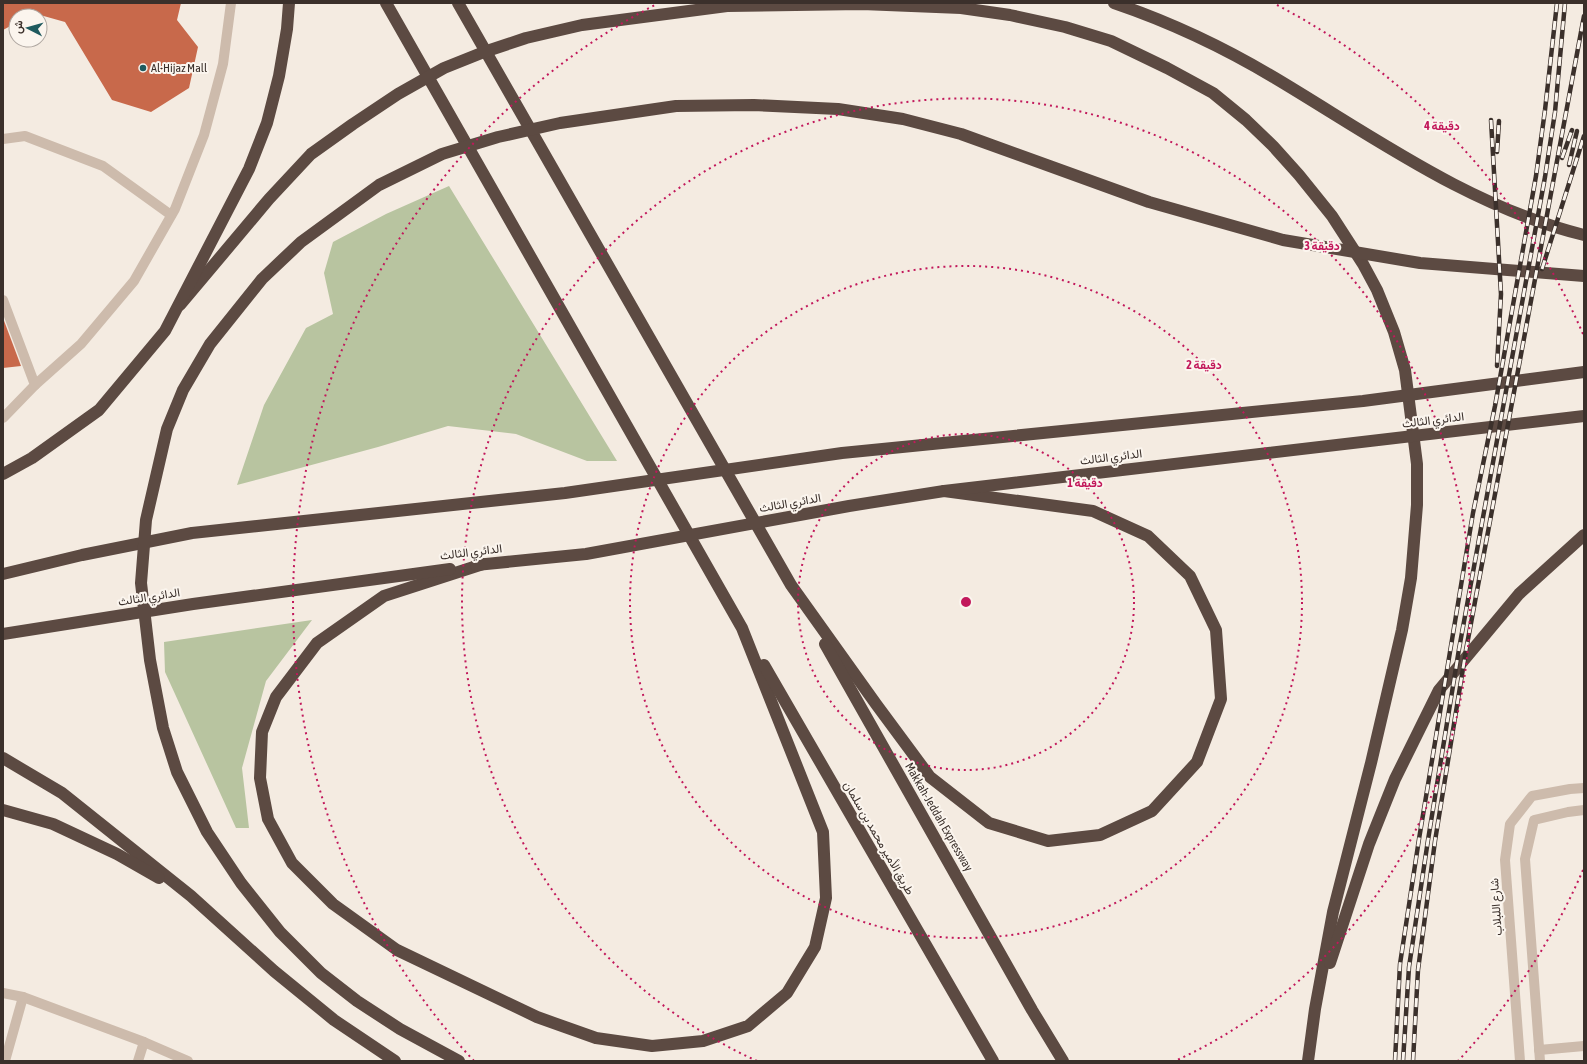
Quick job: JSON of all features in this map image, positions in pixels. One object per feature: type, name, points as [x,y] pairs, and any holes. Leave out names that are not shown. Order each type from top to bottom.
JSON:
[{"type":"highway","points":[[3,474],[32,458],[99,410],[165,331],[180,305],[249,169],[267,124],[279,76],[287,29],[289,3]]},
{"type":"highway","points":[[386,3],[742,628],[823,832],[826,898],[815,947],[787,994],[748,1026],[703,1041],[652,1046],[596,1038],[537,1017],[397,950],[333,904],[292,863],[268,819],[260,778],[262,732],[276,697],[317,643],[384,596],[483,564]]},
{"type":"highway","points":[[458,3],[791,586],[930,777],[989,823],[1048,841],[1100,835],[1152,810],[1198,762],[1221,699],[1216,630],[1190,576],[1148,536],[1093,511],[944,491]]},
{"type":"highway","points":[[1114,3],[1203,39],[1274,77],[1358,129],[1479,198],[1522,216],[1584,235]]},
{"type":"highway","points":[[180,305],[269,199],[311,154],[398,94],[444,68],[484,52],[526,38],[582,25],[727,6],[862,4],[961,8],[1010,15],[1065,27],[1111,41],[1167,68],[1213,93],[1246,120],[1273,146],[1303,181],[1332,216],[1359,258],[1377,290],[1394,332],[1405,370],[1417,464],[1415,546],[1402,630],[1371,763],[1333,912],[1315,1010],[1308,1061]]},
{"type":"highway","points":[[459,1061],[400,1029],[357,1001],[321,973],[280,932],[241,883],[207,832],[177,772],[163,728],[150,660],[141,583],[146,520],[167,429],[183,390],[210,344],[262,279],[307,238],[379,184],[442,154],[498,137],[560,123],[676,106],[754,105],[838,109],[903,119],[961,134],[1149,202],[1283,240],[1420,263],[1584,276]]},
{"type":"highway","points":[[3,574],[82,555],[192,533],[565,493],[842,453],[1363,400],[1584,372]]},
{"type":"highway","name":"الدائري الثالث","points":[[3,634],[193,604],[483,564],[586,554],[849,506],[944,491],[1584,416]]},
{"type":"highway","points":[[1315,1010],[1369,844],[1395,779],[1439,690],[1519,594],[1584,535]]},
{"type":"highway","name":"Makkah-Jeddah Expressway","points":[[791,586],[1028,1003],[1063,1061]]},
{"type":"highway","name":"طريق الأمير محمد بن سلمان","points":[[742,628],[993,1061]]},
{"type":"highway","points":[[3,758],[62,793],[191,896],[274,971],[334,1020],[395,1061]]},
{"type":"highway","points":[[3,810],[53,824],[116,854],[191,896]]},
{"type":"street","points":[[3,418],[35,385],[81,344],[134,281],[171,215],[204,135],[223,64],[231,3]]},
{"type":"street","points":[[3,139],[25,136],[103,166],[171,215]]},
{"type":"street","points":[[3,300],[35,385]]},
{"type":"street","name":"شارع اللبلاب","points":[[1520,1061],[1505,860],[1510,824],[1532,796],[1584,788]]},
{"type":"street","points":[[1540,1061],[1525,859],[1534,820],[1584,810]]},
{"type":"street","points":[[3,993],[23,997],[144,1042],[188,1061]]},
{"type":"street","points":[[5,1061],[23,997]]},
{"type":"street","points":[[138,1061],[144,1042]]},
{"type":"street","points":[[1539,1050],[1584,1046]]},
{"type":"green space","points":[[449,186],[617,461],[587,461],[516,434],[448,426],[378,447],[237,485],[264,405],[306,328],[333,314],[324,273],[333,242],[386,214]]},
{"type":"green space","points":[[312,620],[266,681],[242,768],[249,828],[236,828],[165,672],[164,642]]},
{"type":"building","name":"Al-Hijaz Mall","points":[[3,3],[181,3],[177,20],[198,47],[189,88],[151,112],[112,100],[65,22],[48,17],[48,8],[8,8],[8,27],[3,30]]},
{"type":"building","points":[[3,318],[21,366],[3,368]]},
{"type":"railway","points":[[1395,1061],[1400,964],[1419,839],[1473,513],[1495,406],[1536,176],[1557,3]]},
{"type":"railway","points":[[1403,1061],[1409,967],[1428,840],[1459,649],[1545,177],[1555,112],[1565,3]]},
{"type":"railway","points":[[1413,1061],[1418,970],[1435,841],[1466,650],[1584,16]]},
{"type":"railway","points":[[1491,120],[1501,294],[1497,366]]},
{"type":"railway","points":[[1497,152],[1499,121]]},
{"type":"railway","points":[[1562,158],[1572,130]]},
{"type":"railway","points":[[1569,165],[1577,131]]},
{"type":"railway","points":[[1542,269],[1584,136]]},
{"type":"place","name":"Al-Hijaz Mall","points":[[143,68]]}]
